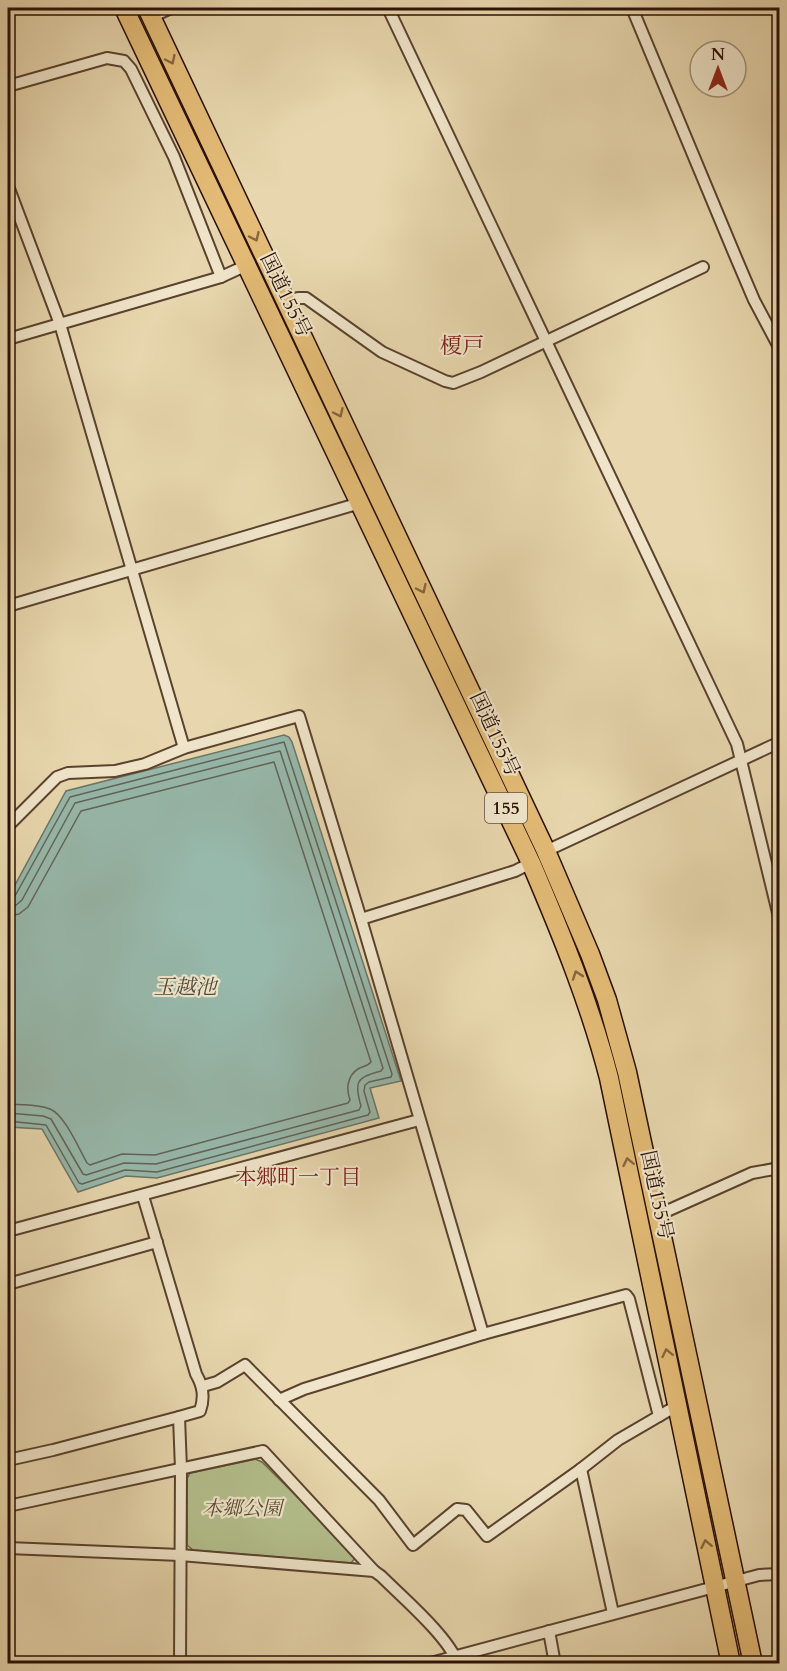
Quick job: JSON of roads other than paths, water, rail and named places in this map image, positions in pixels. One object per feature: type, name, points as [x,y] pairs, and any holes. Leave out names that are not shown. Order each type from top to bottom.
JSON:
[{"type":"highway","name":"国道155号","points":[[124,8],[531,863],[573,962],[603,1056],[628,1162],[731,1664]]},
{"type":"highway","name":"国道155号","points":[[149,12],[546,852],[590,954],[607,1000],[627,1072],[753,1664]]},
{"type":"street","points":[[149,12],[171,8]]},
{"type":"street","points":[[388,8],[738,744],[780,921]]},
{"type":"street","points":[[632,8],[746,281],[780,349]]},
{"type":"street","points":[[8,86],[107,58],[124,61],[131,69],[174,157],[221,277]]},
{"type":"street","points":[[8,186],[60,324],[184,748]]},
{"type":"street","points":[[8,339],[221,277],[247,265]]},
{"type":"street","points":[[286,302],[306,298],[382,352],[450,382],[459,381],[481,372],[703,267]]},
{"type":"street","points":[[8,606],[360,503]]},
{"type":"street","points":[[8,826],[57,777],[68,773],[115,771],[145,764],[184,748],[299,716],[483,1334]]},
{"type":"street","points":[[546,852],[780,742]]},
{"type":"street","points":[[361,919],[515,871],[531,863]]},
{"type":"street","points":[[8,1231],[419,1120]]},
{"type":"street","points":[[658,1215],[752,1173],[780,1168]]},
{"type":"street","points":[[8,1460],[200,1411],[203,1402],[203,1386],[196,1374],[143,1196]]},
{"type":"street","points":[[8,1284],[157,1242]]},
{"type":"street","points":[[279,1400],[304,1389],[483,1334],[626,1295],[629,1299],[659,1416]]},
{"type":"street","points":[[203,1386],[217,1382],[245,1365],[379,1500],[413,1545],[457,1509],[466,1510],[487,1536],[618,1440],[678,1405]]},
{"type":"street","points":[[179,1417],[180,1664]]},
{"type":"street","points":[[8,1506],[263,1451],[374,1571],[438,1634],[457,1659]]},
{"type":"street","points":[[580,1470],[613,1613]]},
{"type":"street","points":[[8,1548],[180,1555],[374,1571]]},
{"type":"street","points":[[427,1664],[457,1659],[613,1613],[759,1575],[780,1574]]},
{"type":"street","points":[[549,1631],[555,1664]]},
{"type":"water","name":"玉越池","points":[[284,735],[292,742],[401,1081],[370,1088],[379,1118],[157,1178],[126,1176],[78,1192],[42,1129],[8,1127],[8,898],[66,791]]},
{"type":"district","name":"榎戸","points":[[462,346]]},
{"type":"district","name":"本郷町一丁目","points":[[298,1177]]},
{"type":"park label","name":"本郷公園","points":[[242,1508]]}]
